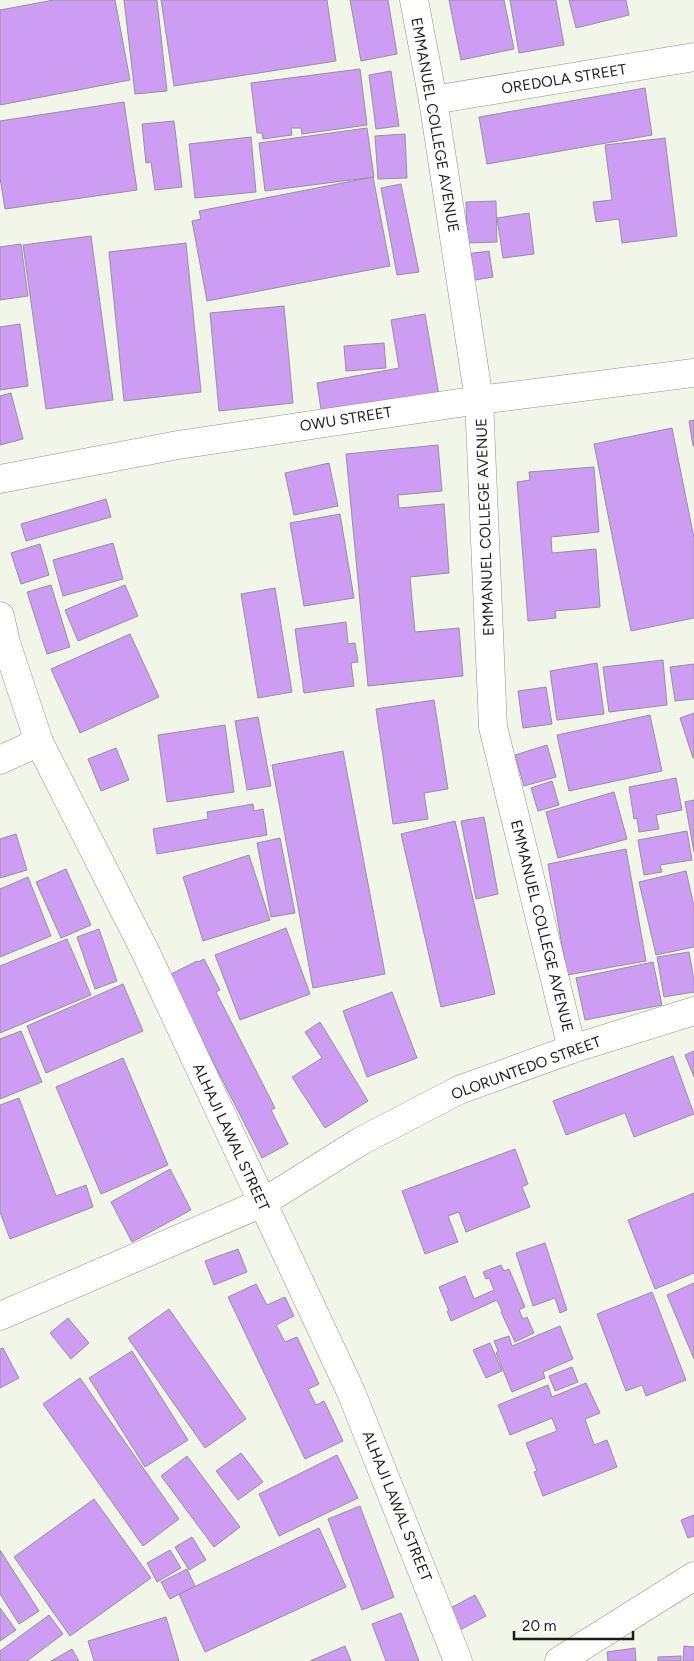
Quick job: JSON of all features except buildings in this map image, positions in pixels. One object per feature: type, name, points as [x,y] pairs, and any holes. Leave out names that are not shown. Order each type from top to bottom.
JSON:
[{"type":"street","name":"EMMANUEL COLLEGE AVENUE","points":[[414,0],[433,100],[479,400],[493,727],[572,1049]]},
{"type":"street","name":"OREDOLA STREET","points":[[433,100],[694,57]]},
{"type":"street","name":"OWU STREET","points":[[0,479],[178,445],[479,400],[694,373]]},
{"type":"street","name":"ALHAJI LAWAL STREET","points":[[0,616],[6,643],[39,742],[146,952],[351,1392],[458,1661]]},
{"type":"street","points":[[0,760],[39,742]]},
{"type":"street","name":"OLORUNTEDO STREET","points":[[0,1316],[262,1203],[361,1141],[458,1090],[572,1049],[694,1011]]},
{"type":"street","points":[[559,1661],[694,1576]]}]
